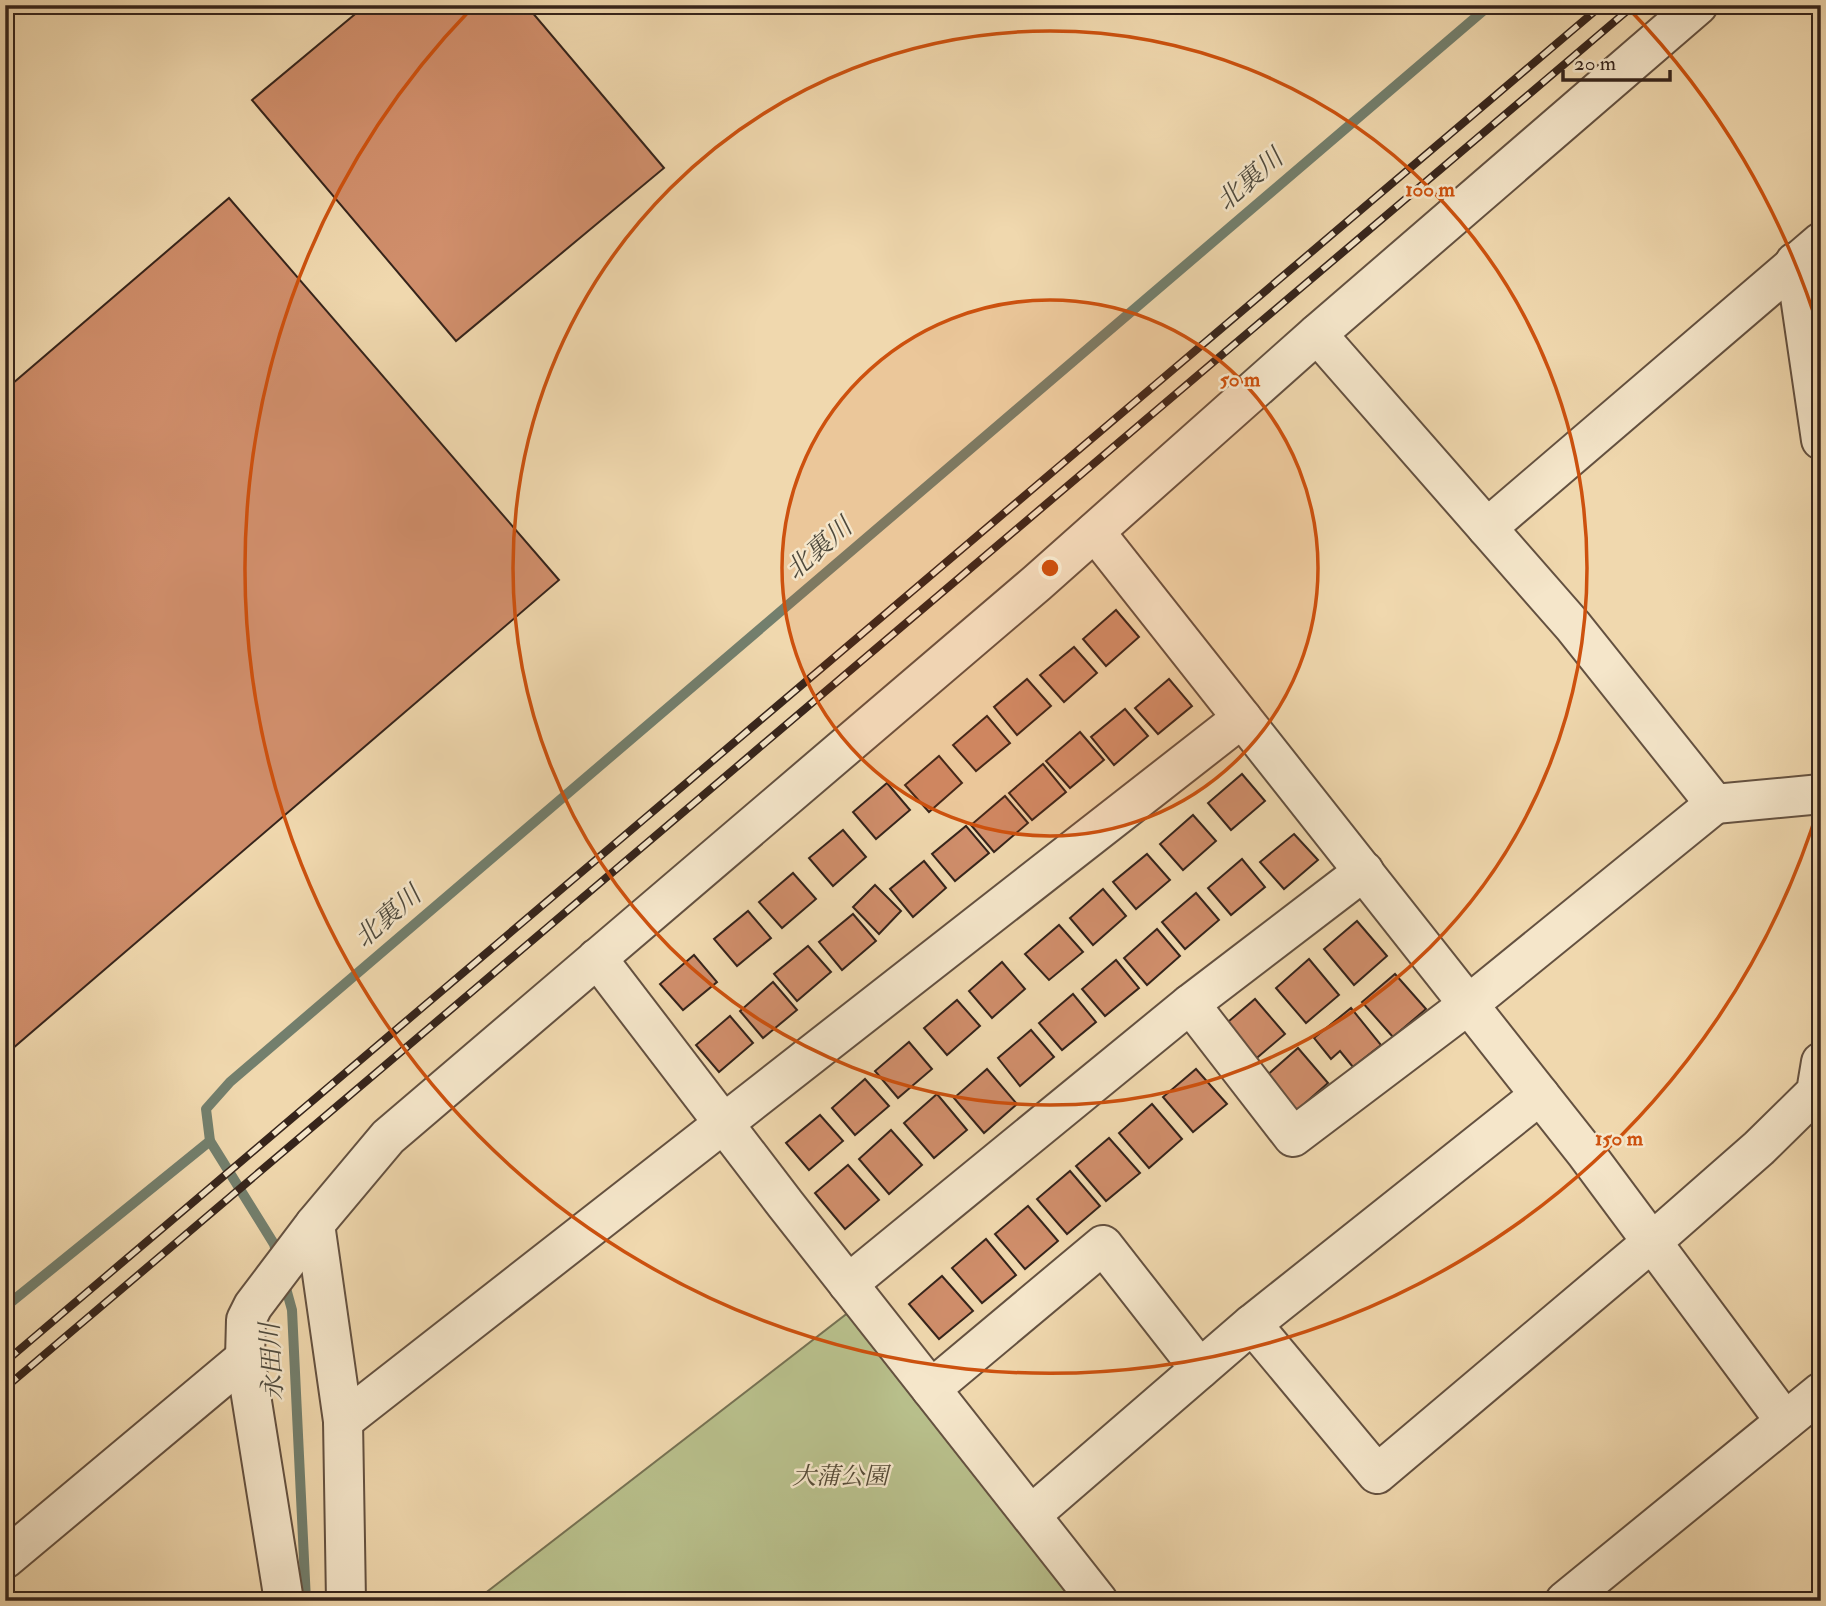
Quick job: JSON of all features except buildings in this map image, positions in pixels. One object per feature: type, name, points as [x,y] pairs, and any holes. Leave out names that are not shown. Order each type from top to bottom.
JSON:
[{"type":"street","points":[[284,1601],[245,1358],[246,1320],[253,1306],[308,1233],[388,1137],[1095,532],[1317,334],[1698,5]]},
{"type":"street","points":[[1487,528],[1808,252]]},
{"type":"street","points":[[1808,252],[1821,440]]},
{"type":"street","points":[[1317,334],[1573,626],[1714,804]]},
{"type":"street","points":[[1095,532],[1540,1094],[1653,1241],[1785,1421]]},
{"type":"street","points":[[343,1421],[1242,718]]},
{"type":"street","points":[[1190,1004],[1293,1137],[1469,1004],[1714,804],[1821,793]]},
{"type":"street","points":[[848,1284],[1190,1004],[1364,871]]},
{"type":"street","points":[[597,958],[848,1284],[1098,1601]]},
{"type":"street","points":[[1252,1324],[1377,1474],[1759,1148],[1816,1093],[1821,1062]]},
{"type":"street","points":[[1031,1515],[1252,1324],[1540,1094]]},
{"type":"street","points":[[308,1233],[343,1421],[346,1601]]},
{"type":"street","points":[[931,1389],[1103,1245],[1200,1369]]},
{"type":"street","points":[[5,1559],[245,1358]]},
{"type":"street","points":[[1570,1599],[1821,1392]]},
{"type":"green space","name":"大蒲公園","points":[[862,1302],[1097,1601],[475,1601]]},
{"type":"waterway","name":"北裏川","points":[[278,1259],[274,1244],[210,1141],[206,1109],[230,1082],[1490,5]]},
{"type":"waterway","points":[[5,1307],[210,1141]]},
{"type":"waterway","name":"永田川","points":[[284,1281],[292,1310],[306,1601]]},
{"type":"railway","points":[[5,1362],[1602,5]]},
{"type":"railway","points":[[5,1388],[1634,5]]}]
